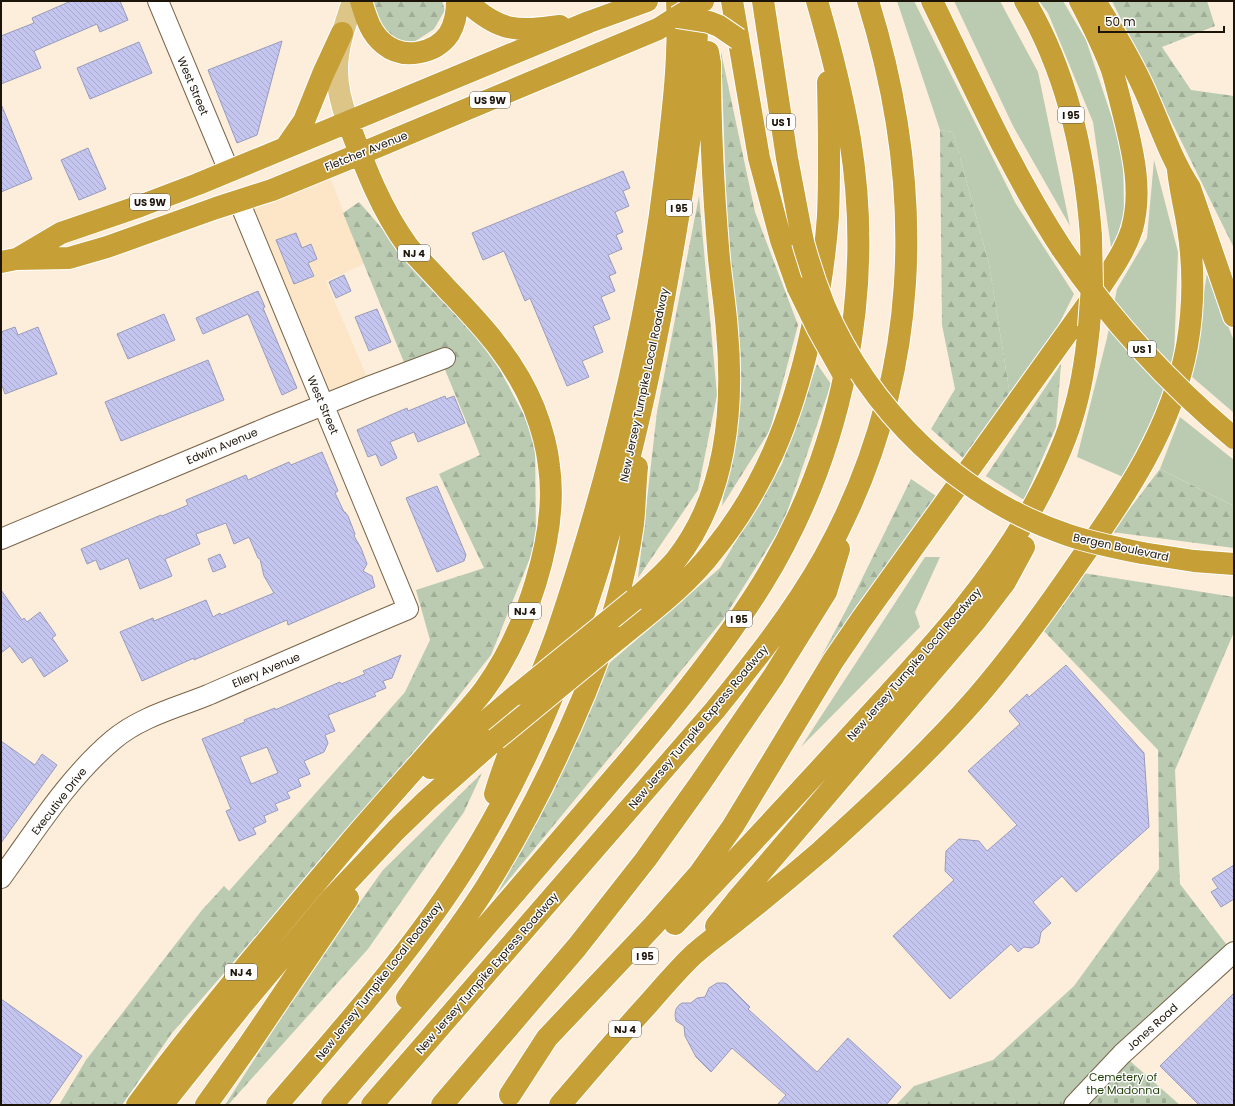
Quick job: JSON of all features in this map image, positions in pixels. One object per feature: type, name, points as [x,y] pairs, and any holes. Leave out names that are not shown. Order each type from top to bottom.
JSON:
[{"type":"highway","points":[[361,1],[368,24],[379,38],[393,50],[407,53],[429,50],[435,47],[446,37],[453,25],[457,1]]},
{"type":"highway","points":[[466,1],[488,19],[511,28],[532,30],[589,22]]},
{"type":"highway","name":"Fletcher Avenue","points":[[8,261],[61,233],[140,206],[229,171],[589,22],[647,1]]},
{"type":"highway","name":"New Jersey Turnpike Local Roadway","points":[[277,1105],[338,1034],[407,948],[450,890],[481,840],[518,773],[534,740],[572,645],[612,522],[640,412],[666,287],[686,163],[694,80],[698,1]]},
{"type":"highway","points":[[732,1],[752,124],[767,192],[787,257],[810,313],[834,359],[859,397],[894,432],[934,457]]},
{"type":"highway","name":"US 1","points":[[763,1],[786,158],[803,242],[824,306],[853,362],[870,388],[889,412],[934,457]]},
{"type":"highway","name":"I 95","points":[[332,1105],[596,798],[686,690],[718,648],[759,588],[781,550],[798,516],[816,474],[837,410],[853,327],[858,270],[857,210],[850,142],[845,113],[828,40],[817,1]]},
{"type":"highway","name":"New Jersey Turnpike Express Roadway","points":[[372,1105],[714,710],[761,653],[785,620],[824,558],[858,489],[880,428],[892,380],[900,335],[906,267],[905,192],[902,154],[887,72],[868,1]]},
{"type":"highway","name":"US 1","points":[[932,1],[1007,156],[1044,222],[1099,299],[1159,367],[1202,410],[1234,438]]},
{"type":"highway","name":"New Jersey Turnpike Local Roadway","points":[[504,1100],[726,870],[921,659],[993,571],[1018,533],[1059,454],[1074,414],[1084,370],[1092,286],[1091,236],[1081,160],[1068,102],[1048,45],[1024,1]]},
{"type":"highway","points":[[504,1100],[547,1038],[700,874],[736,820],[830,667],[861,620],[1098,290],[1122,252],[1132,229],[1136,206],[1137,194],[1135,168],[1128,132],[1112,71],[1103,48],[1080,1]]},
{"type":"highway","points":[[1095,1],[1118,37],[1134,69],[1178,170],[1190,188],[1234,316]]},
{"type":"highway","name":"Fletcher Avenue","points":[[8,261],[69,258],[107,247],[216,208],[272,190],[657,29],[677,9],[703,8]]},
{"type":"highway","points":[[703,8],[719,26],[738,39]]},
{"type":"highway","points":[[350,843],[392,807],[441,760],[518,694],[664,574],[696,528],[709,501],[720,465],[726,426],[729,357],[718,247],[711,138],[710,63],[703,8]]},
{"type":"highway","points":[[481,840],[502,771],[543,670],[580,563],[597,508],[623,404],[645,303],[662,200],[674,95],[678,37],[677,9]]},
{"type":"highway","points":[[286,147],[305,117],[342,33]]},
{"type":"highway","points":[[162,1105],[331,899],[396,830],[450,778],[672,594],[694,573],[717,547],[752,495],[774,454],[788,419],[807,353],[819,291],[828,216],[828,40]]},
{"type":"highway","name":"NJ 4","points":[[137,1105],[204,1017],[350,843],[484,690],[517,633],[533,588],[546,540],[550,495],[550,466],[544,438],[522,381],[504,353],[488,333],[426,266],[389,218],[360,154],[348,122]]},
{"type":"highway","points":[[693,956],[814,857],[860,815],[946,731],[1000,668],[1063,585],[1133,483],[1151,450],[1169,410],[1184,361],[1190,325],[1192,306],[1192,265],[1178,170]]},
{"type":"highway","points":[[351,1083],[392,1017],[470,912],[502,862],[540,794],[572,723],[604,643],[623,576],[633,524],[640,412]]},
{"type":"highway","name":"Bergen Boulevard","points":[[934,457],[985,495],[1054,530],[1084,540],[1142,553],[1187,560],[1234,564]]},
{"type":"highway","points":[[693,956],[736,901],[942,661],[994,598],[1023,551],[1046,480]]},
{"type":"highway","points":[[442,1105],[601,917],[675,819],[746,718],[796,642],[826,592],[858,489]]},
{"type":"highway","points":[[206,1105],[343,906],[370,858]]},
{"type":"highway","name":"NJ 4","points":[[560,1105],[625,1030],[693,956]]},
{"type":"highway","points":[[385,1105],[409,1062]]},
{"type":"main road","points":[[348,122],[341,102],[337,78],[338,56],[342,33],[354,1]]},
{"type":"street","name":"West Street","points":[[158,1],[229,171]]},
{"type":"street","name":"West Street","points":[[239,201],[408,609]]},
{"type":"street","name":"Edwin Avenue","points":[[1,539],[237,440],[368,387],[445,358]]},
{"type":"street","name":"Ellery Avenue","points":[[125,732],[142,721],[206,696],[408,609]]},
{"type":"street","name":"Executive Drive","points":[[1,878],[64,791],[88,764],[114,739],[125,732]]},
{"type":"street","name":"Jones Road","points":[[1074,1105],[1122,1054],[1234,952]]},
{"type":"shaded area","points":[[326,167],[364,264],[326,281],[371,386],[323,406],[239,201]]},
{"type":"green space","points":[[374,1],[442,1],[445,10],[434,29],[411,44],[390,37],[371,11]]},
{"type":"green space","points":[[897,1],[914,1],[1016,204],[1074,294],[1056,330],[1010,395],[989,264],[953,132],[940,130]]},
{"type":"green space","points":[[954,1],[1000,1],[1038,72],[1070,226],[1013,126]]},
{"type":"green space","points":[[1039,1],[1063,1],[1086,40],[1123,151],[1124,213],[1112,254],[1093,122],[1048,13]]},
{"type":"green space","points":[[1112,1],[1207,1],[1215,26],[1162,47],[1191,90],[1234,96],[1234,248]]},
{"type":"green space","points":[[721,52],[755,212],[798,325],[770,430],[722,506],[739,384],[728,245]]},
{"type":"green space","points":[[940,130],[953,132],[989,264],[1010,395],[963,458],[931,429],[955,389],[942,325]]},
{"type":"green space","points":[[1154,160],[1178,252],[1174,356],[1163,398],[1123,477],[1077,457],[1107,338],[1117,289],[1147,238]]},
{"type":"green space","points":[[699,196],[717,395],[698,490],[638,578],[657,412]]},
{"type":"green space","points":[[359,202],[492,355],[535,436],[536,543],[491,655],[409,759],[172,1033],[122,1105],[59,1105],[86,1060],[202,910],[224,886],[229,891],[405,692],[430,640],[416,590],[484,568],[439,474],[480,455],[441,360],[408,372],[343,213]]},
{"type":"green space","points":[[1207,273],[1234,341],[1234,413],[1191,376]]},
{"type":"green space","points":[[817,364],[831,384],[783,524],[722,621],[497,894],[554,790],[599,672],[720,568],[782,464]]},
{"type":"green space","points":[[1061,364],[1056,427],[1024,500],[986,476]]},
{"type":"green space","points":[[1180,417],[1234,460],[1234,506],[1160,469]]},
{"type":"green space","points":[[1160,469],[1234,506],[1234,548],[1112,532]]},
{"type":"green space","points":[[911,479],[939,498],[811,676],[854,595]]},
{"type":"green space","points":[[925,557],[940,557],[915,612],[920,627],[801,747]]},
{"type":"green space","points":[[1077,572],[1234,597],[1234,632],[1175,770],[1180,884],[1233,953],[1074,1105],[896,1105],[914,1086],[993,1060],[1074,986],[1159,869],[1158,750],[1039,626]]},
{"type":"green space","points":[[482,773],[464,812],[368,949],[228,1105],[225,1105],[317,962],[383,870]]},
{"type":"green space","name":"Cemetery of the Madonna","points":[[1122,1054],[1180,1105],[1074,1105]]},
{"type":"building","points":[[71,1],[120,1],[128,20],[100,32],[97,24],[34,51],[41,68],[1,84],[1,36],[34,23],[32,18]]},
{"type":"building","points":[[282,41],[257,135],[237,143],[208,70]]},
{"type":"building","points":[[139,42],[152,73],[90,99],[77,68]]},
{"type":"building","points":[[1,104],[32,179],[1,192]]},
{"type":"building","points":[[88,148],[106,189],[79,200],[61,160]]},
{"type":"building","points":[[623,171],[630,188],[623,191],[629,206],[615,212],[623,232],[616,235],[622,249],[608,255],[616,273],[609,276],[615,291],[601,297],[610,319],[593,326],[603,352],[582,361],[589,377],[567,386],[530,298],[525,301],[504,251],[483,260],[472,233]]},
{"type":"building","points":[[296,233],[302,248],[311,244],[317,259],[308,263],[314,276],[294,284],[276,240]]},
{"type":"building","points":[[344,275],[351,291],[336,298],[329,282]]},
{"type":"building","points":[[258,291],[265,307],[263,308],[297,388],[282,395],[248,314],[203,334],[196,318]]},
{"type":"building","points":[[377,309],[391,342],[369,351],[355,317]]},
{"type":"building","points":[[164,314],[175,340],[128,359],[117,334]]},
{"type":"building","points":[[15,327],[18,335],[38,327],[57,374],[5,394],[1,383],[1,332]]},
{"type":"building","points":[[208,360],[224,400],[121,441],[105,402]]},
{"type":"building","points":[[445,396],[446,399],[454,396],[465,423],[418,442],[414,432],[390,442],[397,458],[381,466],[376,454],[368,457],[357,430],[407,408],[408,411]]},
{"type":"building","points":[[322,452],[338,491],[335,493],[344,512],[348,516],[355,534],[354,536],[361,548],[367,564],[363,571],[372,576],[375,587],[288,625],[287,620],[142,681],[120,632],[153,618],[154,621],[206,600],[213,617],[274,593],[264,576],[260,559],[258,558],[249,537],[234,544],[226,523],[196,534],[200,544],[165,559],[172,576],[140,589],[128,558],[100,570],[96,560],[87,564],[81,549],[188,505],[186,500],[246,475],[248,480],[289,462],[291,465]]},
{"type":"building","points":[[437,486],[466,555],[464,561],[437,572],[406,498]]},
{"type":"building","points":[[220,554],[226,567],[213,572],[208,559]]},
{"type":"building","points":[[1,590],[22,620],[24,618],[27,622],[40,612],[56,635],[52,638],[68,661],[44,677],[31,657],[22,663],[10,646],[1,653]]},
{"type":"building","points":[[401,655],[392,678],[383,681],[386,688],[374,693],[376,696],[328,715],[335,731],[325,735],[328,743],[324,752],[304,761],[310,774],[298,779],[301,786],[287,792],[290,798],[275,804],[278,810],[264,816],[266,822],[253,828],[256,834],[239,841],[226,811],[231,809],[202,739],[245,722],[244,720],[275,708],[275,710],[340,682],[341,684],[365,674],[363,671]],"holes":[[[267,747],[278,773],[251,784],[240,757]]]},
{"type":"building","points":[[1066,665],[1144,753],[1149,827],[1076,892],[1062,876],[1033,902],[1051,923],[1041,932],[1039,943],[1032,948],[1024,947],[1018,952],[1011,944],[950,999],[893,936],[954,880],[945,871],[946,851],[959,839],[979,841],[987,851],[1017,825],[968,771],[1020,724],[1009,711],[1027,694],[1029,697]]},
{"type":"building","points":[[1,741],[35,765],[42,754],[57,765],[1,843]]},
{"type":"building","points":[[1234,865],[1234,899],[1221,907],[1211,892],[1218,888],[1212,879]]},
{"type":"building","points":[[717,983],[727,984],[750,1007],[748,1009],[817,1072],[848,1038],[901,1087],[886,1105],[777,1105],[786,1095],[732,1048],[711,1072],[696,1057],[685,1036],[684,1026],[676,1021],[675,1015],[676,1009],[679,1005],[682,1003],[691,1003],[697,998],[705,997],[709,988]]},
{"type":"building","points":[[1234,993],[1234,1105],[1199,1105],[1160,1066]]},
{"type":"building","points":[[1,999],[82,1056],[48,1105],[1,1105]]}]
